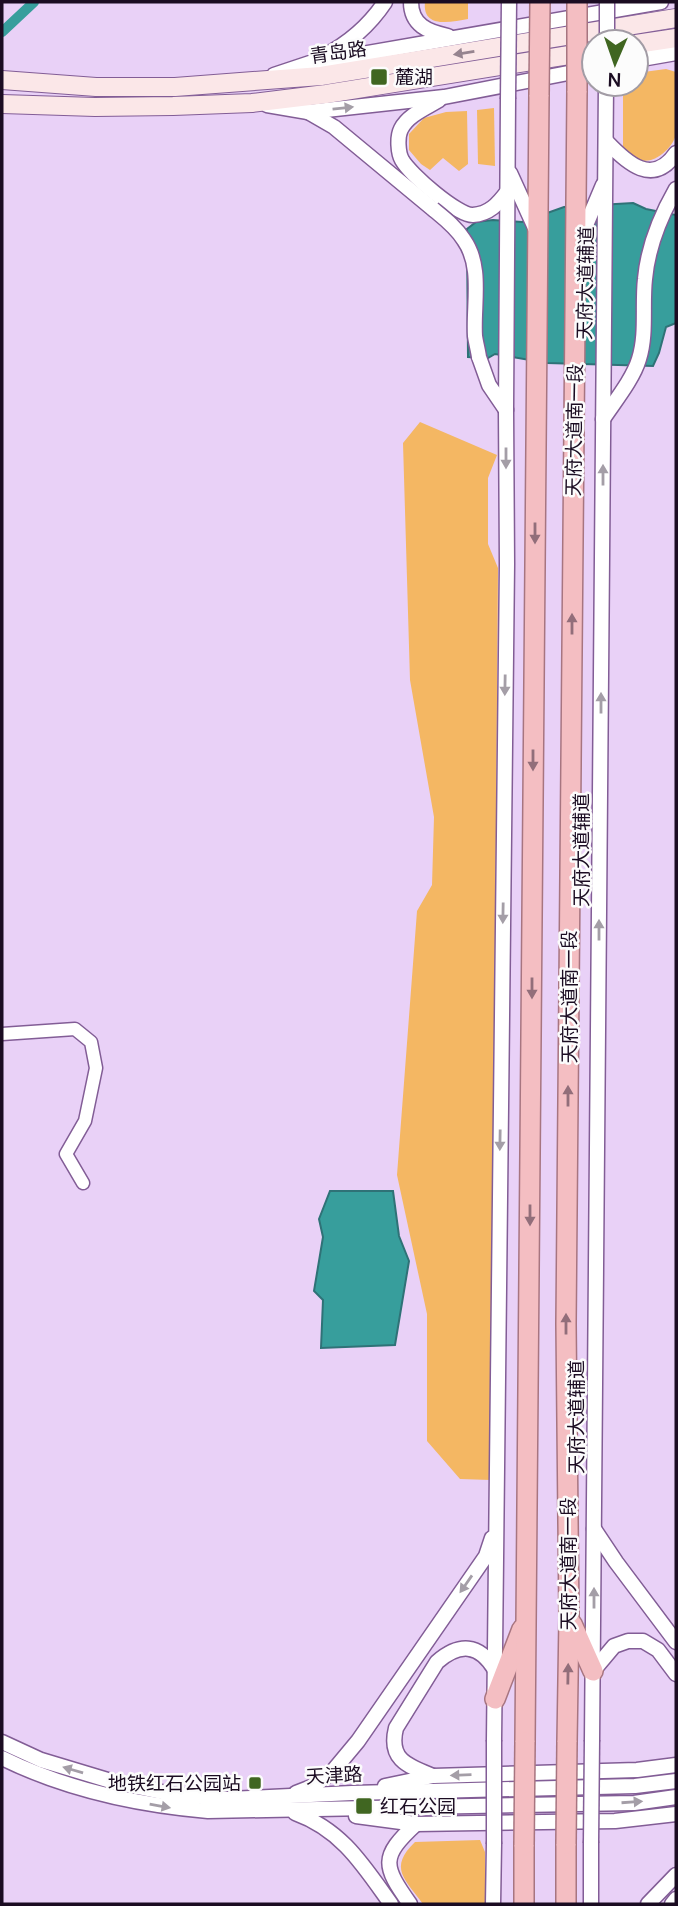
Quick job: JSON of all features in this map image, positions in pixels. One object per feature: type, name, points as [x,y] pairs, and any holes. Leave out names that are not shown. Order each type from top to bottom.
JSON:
[{"type":"highway","name":"天府大道南一段","points":[[524,1904],[538,233],[532,208],[539,95],[540,2]]},
{"type":"highway","name":"天府大道南一段","points":[[566,1904],[569,1618],[566,1324],[577,2]]},
{"type":"highway","points":[[495,1699],[526,1618]]},
{"type":"highway","points":[[569,1618],[593,1671]]},
{"type":"main road","name":"青岛路","points":[[2,80],[96,87],[175,87],[321,76],[676,18]]},
{"type":"main road","points":[[650,42],[676,38]]},
{"type":"main road","name":"青岛路","points":[[2,104],[95,107],[252,103],[326,94],[580,53]]},
{"type":"street","points":[[310,63],[341,47],[366,26],[385,2]]},
{"type":"street","points":[[411,2],[414,18],[422,27],[431,33],[456,37]]},
{"type":"street","points":[[493,1904],[509,2]]},
{"type":"street","points":[[607,2],[607,28]]},
{"type":"street","points":[[251,82],[310,63],[661,2]]},
{"type":"street","points":[[650,57],[676,53]]},
{"type":"street","points":[[655,56],[676,61]]},
{"type":"street","points":[[252,103],[308,112],[444,97],[580,71]]},
{"type":"street","points":[[444,97],[407,120],[399,132],[400,158],[408,169],[456,210],[470,216],[496,206],[507,192]]},
{"type":"street","points":[[576,248],[601,199],[607,176],[606,98]]},
{"type":"street","points":[[308,112],[334,127],[453,226],[465,240],[475,268],[475,337],[479,357],[489,385],[506,410]]},
{"type":"street","points":[[607,142],[636,168],[649,170],[662,167],[671,161],[676,153]]},
{"type":"street","points":[[508,168],[532,208]]},
{"type":"street","points":[[603,419],[639,360],[650,248],[661,216],[676,189]]},
{"type":"street","name":"天府大道辅道","points":[[591,1904],[604,367],[601,199]]},
{"type":"street","points":[[2,1034],[75,1029],[91,1042],[96,1068],[88,1109],[85,1121],[66,1154],[83,1183]]},
{"type":"street","points":[[391,1904],[357,1856],[331,1832],[287,1804],[333,1771],[358,1741],[486,1556],[496,1523]]},
{"type":"street","points":[[594,1529],[676,1642]]},
{"type":"street","points":[[593,1671],[614,1646],[635,1641],[658,1650],[676,1674]]},
{"type":"street","points":[[433,1776],[402,1760],[394,1750],[397,1728],[437,1662],[446,1654],[458,1648],[471,1649],[488,1658],[495,1670]]},
{"type":"street","name":"天津路","points":[[2,1742],[41,1760],[114,1782],[176,1795],[287,1804],[313,1810],[634,1803],[676,1797]]},
{"type":"street","name":"天津路","points":[[2,1758],[76,1786],[134,1801],[208,1811],[287,1804],[352,1793],[635,1786],[676,1781]]},
{"type":"street","points":[[352,1793],[433,1776],[637,1770],[676,1765]]},
{"type":"street","points":[[313,1810],[416,1824],[615,1821],[676,1814]]},
{"type":"street","points":[[410,1904],[393,1880],[389,1858],[398,1840],[416,1824]]},
{"type":"street","points":[[648,1904],[676,1875]]},
{"type":"street","points":[[672,1904],[676,1899]]},
{"type":"shaded area","points":[[425,2],[468,2],[468,19],[446,22],[433,20],[425,11]]},
{"type":"shaded area","points":[[666,69],[676,72],[677,118],[671,146],[659,156],[647,161],[632,156],[623,146],[623,98],[650,98],[650,71]]},
{"type":"shaded area","points":[[494,108],[495,166],[478,164],[477,110]]},
{"type":"shaded area","points":[[467,111],[468,164],[459,171],[443,158],[430,170],[421,164],[409,150],[409,134],[424,118],[446,112]]},
{"type":"shaded area","points":[[633,203],[646,209],[676,215],[676,323],[666,327],[653,366],[547,363],[495,354],[488,358],[468,357],[467,229],[476,222],[522,222],[564,207]]},
{"type":"shaded area","points":[[420,422],[497,455],[488,478],[488,544],[498,568],[491,1480],[460,1479],[427,1441],[427,1314],[397,1175],[417,911],[432,885],[434,817],[410,680],[403,443]]},
{"type":"shaded area","points":[[330,1191],[393,1191],[399,1236],[409,1261],[395,1345],[321,1348],[323,1300],[314,1291],[323,1237],[319,1219]]},
{"type":"shaded area","points":[[480,1840],[485,1852],[485,1904],[423,1904],[405,1880],[401,1866],[402,1859],[415,1842]]},
{"type":"waterway","points":[[2,32],[34,2]]},
{"type":"place","name":"麓湖","points":[[379,77]]},
{"type":"place","name":"地铁红石公园站","points":[[255,1783]]},
{"type":"place","name":"红石公园","points":[[364,1806]]}]
